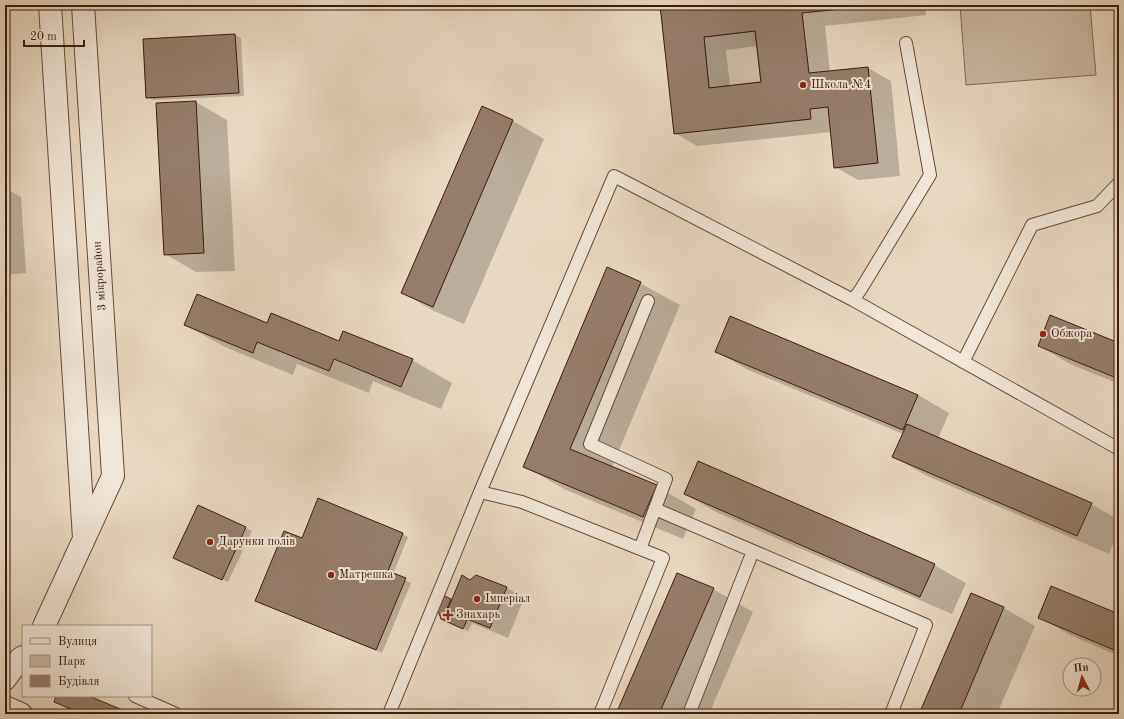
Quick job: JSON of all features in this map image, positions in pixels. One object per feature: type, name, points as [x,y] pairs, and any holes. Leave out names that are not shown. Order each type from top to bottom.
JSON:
[{"type":"street","name":"3 мікрорайон","points":[[50,5],[84,541]]},
{"type":"street","name":"3 мікрорайон","points":[[44,625],[113,476],[83,5]]},
{"type":"street","points":[[5,679],[22,657]]},
{"type":"street","points":[[5,707],[21,714]]},
{"type":"lane","points":[[853,300],[930,175],[906,42]]},
{"type":"lane","points":[[389,714],[480,492],[614,176],[853,300],[1119,449]]},
{"type":"lane","points":[[963,362],[1032,225],[1097,206],[1119,183]]},
{"type":"lane","points":[[640,549],[666,479],[590,444],[648,302]]},
{"type":"lane","points":[[480,492],[522,502],[663,558],[600,714]]},
{"type":"lane","points":[[655,509],[926,625],[891,714]]},
{"type":"lane","points":[[689,714],[753,551]]},
{"type":"lane","points":[[137,697],[176,714]]},
{"type":"green space","points":[[960,5],[1090,5],[1096,75],[966,85]]},
{"type":"green space","points":[[755,31],[761,82],[709,88],[704,37]]},
{"type":"building","name":"Школа №4","points":[[660,5],[880,5],[802,13],[809,73],[868,67],[878,163],[834,168],[828,107],[810,109],[811,119],[674,134]],"holes":[[[755,31],[761,82],[709,88],[704,37]]]},
{"type":"building","points":[[235,34],[239,93],[146,98],[143,39]]},
{"type":"building","points":[[196,101],[204,253],[164,255],[156,103]]},
{"type":"building","points":[[482,106],[513,120],[433,307],[401,293]]},
{"type":"building","points":[[607,267],[641,282],[570,449],[657,485],[643,517],[523,467]]},
{"type":"building","points":[[197,294],[267,323],[271,313],[339,341],[343,331],[413,359],[401,387],[334,359],[329,371],[257,342],[253,353],[184,325]]},
{"type":"building","points":[[1050,315],[1119,343],[1119,379],[1038,346]]},
{"type":"building","points":[[730,316],[918,395],[903,430],[715,352]]},
{"type":"building","points":[[907,424],[1092,503],[1077,536],[892,457]]},
{"type":"building","points":[[698,461],[935,564],[920,597],[684,494]]},
{"type":"building","name":"Матрешка","points":[[318,498],[403,533],[388,571],[406,578],[376,650],[255,601],[284,531],[302,538]]},
{"type":"building","name":"Дарунки полів","points":[[198,505],[246,527],[222,580],[173,558]]},
{"type":"building","points":[[677,573],[714,588],[659,714],[616,714]]},
{"type":"building","name":"Імперіал","points":[[462,575],[470,580],[476,575],[507,587],[490,628],[447,611]]},
{"type":"building","points":[[1051,586],[1119,614],[1119,652],[1038,618]]},
{"type":"building","points":[[971,593],[1004,607],[959,714],[919,714]]},
{"type":"building","name":"Знахарь","points":[[440,594],[451,599],[446,611],[467,620],[463,629],[441,619],[436,605]]},
{"type":"building","points":[[56,697],[91,697],[132,714],[83,714],[54,702]]},
{"type":"place","name":"Школа №4","points":[[803,85]]},
{"type":"place","name":"Обжора","points":[[1043,334]]},
{"type":"place","name":"Дарунки полів","points":[[210,542]]},
{"type":"place","name":"Матрешка","points":[[331,575]]},
{"type":"place","name":"Імперіал","points":[[477,599]]},
{"type":"place","name":"Знахарь","points":[[448,615]]}]
